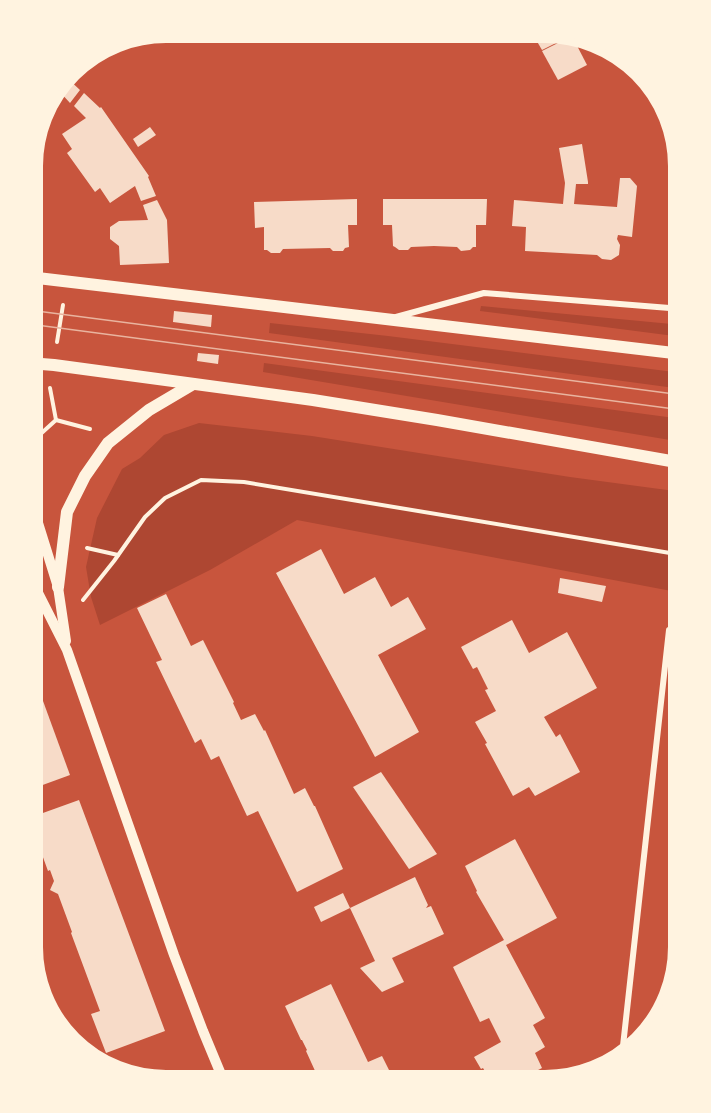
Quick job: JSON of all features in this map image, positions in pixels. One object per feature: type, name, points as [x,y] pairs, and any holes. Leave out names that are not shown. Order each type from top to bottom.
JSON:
[{"type":"main road","points":[[39,278],[672,353]]},
{"type":"main road","points":[[39,364],[313,400],[672,461]]},
{"type":"main road","points":[[58,587],[67,512],[85,476],[108,443],[149,410],[193,384]]},
{"type":"street","points":[[389,318],[484,293],[672,308]]},
{"type":"street","points":[[39,526],[58,587],[67,650]]},
{"type":"street","points":[[39,595],[67,650],[170,944],[221,1074]]},
{"type":"street","points":[[623,1047],[669,630]]},
{"type":"path","points":[[39,436],[56,420],[91,429],[108,443]]},
{"type":"path","points":[[63,624],[145,517],[165,498],[201,480],[244,482],[672,554]]},
{"type":"path","points":[[63,543],[118,555]]},
{"type":"path","points":[[669,630],[672,610]]},
{"type":"shaded area","points":[[481,306],[672,324],[672,336],[480,311]]},
{"type":"shaded area","points":[[270,323],[672,372],[672,388],[269,333]]},
{"type":"shaded area","points":[[264,363],[672,418],[672,440],[263,372]]},
{"type":"shaded area","points":[[199,423],[312,436],[570,477],[672,491],[672,591],[297,520],[210,570],[100,625],[91,597],[86,567],[97,518],[122,469],[140,458],[164,435]]},
{"type":"building","points":[[536,39],[562,40],[542,50]]},
{"type":"building","points":[[563,40],[575,43],[587,65],[558,80],[542,51]]},
{"type":"building","points":[[71,82],[80,90],[70,103],[61,93]]},
{"type":"building","points":[[84,93],[101,107],[149,176],[156,196],[141,201],[135,186],[110,203],[100,188],[95,192],[67,153],[72,149],[62,134],[86,118],[74,106]]},
{"type":"building","points":[[150,127],[156,135],[138,147],[133,139]]},
{"type":"building","points":[[582,144],[588,184],[576,184],[574,204],[617,207],[620,178],[630,178],[637,186],[632,237],[618,235],[619,255],[611,260],[602,259],[597,255],[525,251],[526,227],[512,226],[514,200],[563,204],[565,183],[559,148]]},
{"type":"building","points":[[357,199],[357,225],[348,225],[349,247],[343,251],[333,251],[330,248],[283,249],[280,253],[271,253],[264,250],[264,227],[255,228],[254,202]]},
{"type":"building","points":[[383,199],[487,199],[486,225],[476,225],[476,247],[470,250],[461,251],[457,247],[434,246],[399,250],[393,246],[392,225],[383,225]]},
{"type":"building","points":[[157,200],[167,220],[169,263],[120,265],[119,246],[110,239],[110,227],[119,221],[148,220],[143,205]]},
{"type":"building","points":[[174,311],[212,315],[211,327],[173,322]]},
{"type":"building","points":[[198,353],[219,355],[218,364],[197,361]]},
{"type":"building","points":[[321,549],[344,594],[375,577],[391,607],[408,597],[426,629],[378,655],[419,732],[375,757],[276,573]]},
{"type":"building","points":[[560,578],[606,586],[602,602],[558,593]]},
{"type":"building","points":[[166,594],[191,646],[203,640],[241,720],[255,714],[265,730],[294,794],[305,788],[343,869],[297,892],[258,811],[247,816],[219,756],[211,760],[201,739],[195,743],[156,662],[162,660],[137,608]]},
{"type":"building","points":[[512,620],[529,653],[567,632],[597,688],[544,717],[556,737],[560,734],[580,772],[535,796],[529,787],[513,796],[485,744],[487,743],[475,722],[496,711],[477,667],[473,669],[461,647]]},
{"type":"building","points":[[39,690],[70,775],[39,786]]},
{"type":"building","points":[[381,772],[437,854],[409,869],[353,787]]},
{"type":"building","points":[[79,800],[165,1031],[106,1053],[91,1014],[100,1011],[58,894],[50,890],[54,881],[39,846],[39,814]]},
{"type":"building","points":[[515,839],[557,918],[506,945],[545,1018],[533,1025],[545,1047],[535,1053],[542,1068],[530,1074],[486,1074],[474,1057],[501,1042],[489,1018],[480,1022],[453,967],[504,940],[476,892],[465,866]]},
{"type":"building","points":[[415,877],[428,905],[426,908],[431,906],[444,934],[392,958],[404,982],[382,992],[360,968],[375,961],[350,908]]},
{"type":"building","points":[[343,893],[350,908],[321,922],[314,907]]},
{"type":"building","points":[[331,984],[368,1062],[382,1056],[391,1074],[316,1074],[285,1006]]},
{"type":"tram line","points":[[39,311],[672,394]]},
{"type":"tram line","points":[[39,325],[672,409]]}]
